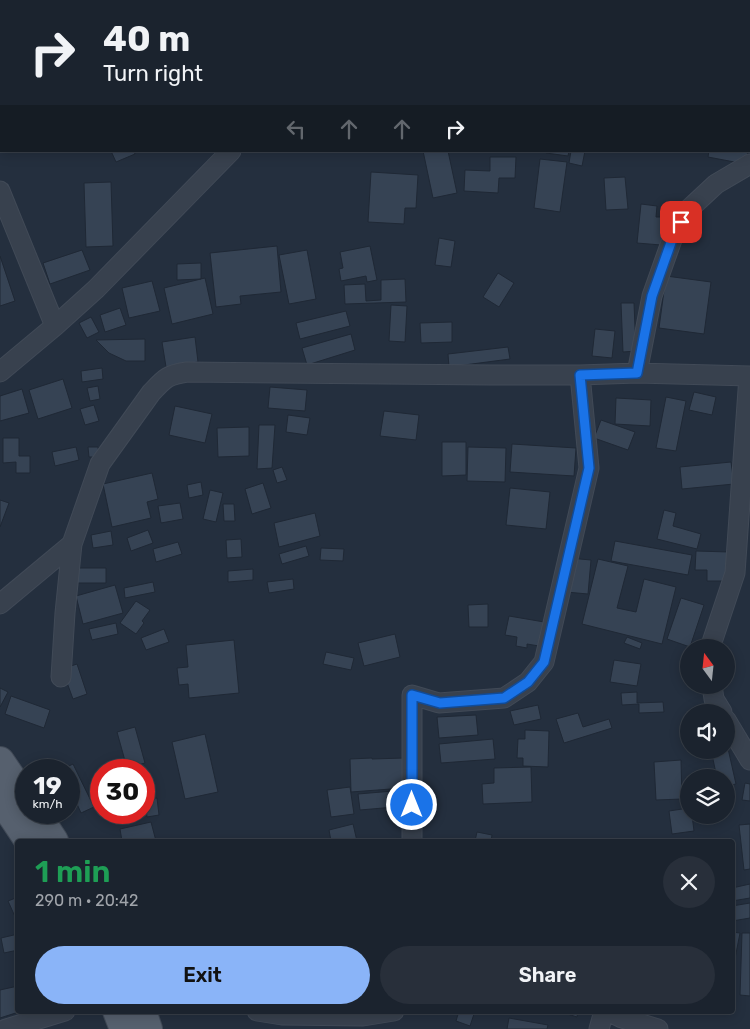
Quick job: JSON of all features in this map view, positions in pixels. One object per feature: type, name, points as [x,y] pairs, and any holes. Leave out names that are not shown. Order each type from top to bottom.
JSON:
[{"type":"main road","points":[[0,761],[15,783]]},
{"type":"main road","points":[[0,798],[28,839]]},
{"type":"main road","points":[[43,824],[53,839]]},
{"type":"main road","points":[[118,1014],[124,1029]]},
{"type":"main road","points":[[143,1014],[148,1029]]},
{"type":"street","points":[[0,372],[96,289],[230,152]]},
{"type":"street","points":[[637,373],[652,296],[674,234],[688,210],[716,184],[750,164]]},
{"type":"street","points":[[0,191],[55,326]]},
{"type":"street","points":[[61,677],[64,613],[72,544],[100,464],[160,383],[171,374],[187,372],[580,375],[637,373],[750,376],[735,573],[713,639]]},
{"type":"street","points":[[412,839],[412,695],[440,703],[504,698],[528,682],[544,662],[589,468],[580,375]]},
{"type":"street","points":[[0,604],[72,544]]},
{"type":"street","points":[[735,735],[750,760]]},
{"type":"street","points":[[6,1029],[56,1014]]},
{"type":"street","points":[[276,1014],[363,1016],[375,1014]]},
{"type":"street","points":[[599,1029],[603,1014]]},
{"type":"street","points":[[614,1014],[658,1029]]},
{"type":"building","points":[[111,152],[134,152],[135,154],[116,162]]},
{"type":"building","points":[[423,152],[448,152],[457,193],[433,198]]},
{"type":"building","points":[[546,152],[569,152],[568,156]]},
{"type":"building","points":[[571,152],[585,152],[582,166],[569,163]]},
{"type":"building","points":[[709,152],[748,152],[745,164],[708,157]]},
{"type":"building","points":[[490,157],[516,157],[515,178],[499,178],[498,193],[464,191],[465,170],[490,171]]},
{"type":"building","points":[[540,159],[567,162],[560,212],[534,208]]},
{"type":"building","points":[[371,172],[418,175],[416,208],[405,208],[404,224],[368,222]]},
{"type":"building","points":[[625,177],[628,209],[606,210],[604,178]]},
{"type":"building","points":[[111,182],[113,246],[86,247],[84,183]]},
{"type":"building","points":[[641,204],[657,206],[656,217],[664,217],[661,245],[637,243]]},
{"type":"building","points":[[439,238],[455,241],[451,267],[435,265]]},
{"type":"building","points":[[277,246],[281,292],[240,296],[241,304],[216,307],[210,253]]},
{"type":"building","points":[[370,246],[377,280],[367,282],[366,276],[341,281],[339,269],[343,268],[340,252]]},
{"type":"building","points":[[82,250],[90,270],[50,284],[43,263]]},
{"type":"building","points":[[307,250],[316,299],[289,304],[279,255]]},
{"type":"building","points":[[0,256],[15,301],[0,306]]},
{"type":"building","points":[[201,263],[201,279],[177,280],[177,264]]},
{"type":"building","points":[[498,273],[514,283],[499,307],[483,297]]},
{"type":"building","points":[[666,276],[711,282],[704,334],[659,328]]},
{"type":"building","points":[[205,278],[213,314],[172,324],[164,288]]},
{"type":"building","points":[[405,279],[406,302],[345,304],[344,285],[365,284],[366,301],[381,300],[381,280]]},
{"type":"building","points":[[152,281],[160,311],[129,318],[122,288]]},
{"type":"building","points":[[621,303],[634,303],[636,351],[623,352]]},
{"type":"building","points":[[391,305],[407,306],[405,342],[389,341]]},
{"type":"building","points":[[120,308],[126,325],[105,332],[100,315]]},
{"type":"building","points":[[346,311],[350,326],[300,339],[296,323]]},
{"type":"building","points":[[91,317],[99,332],[87,338],[79,323]]},
{"type":"building","points":[[452,322],[452,342],[421,343],[420,323]]},
{"type":"building","points":[[595,329],[615,331],[612,358],[592,356]]},
{"type":"building","points":[[351,334],[355,350],[307,365],[302,348]]},
{"type":"building","points":[[195,337],[198,362],[166,367],[162,342]]},
{"type":"building","points":[[145,339],[145,361],[126,361],[109,353],[96,340]]},
{"type":"building","points":[[508,347],[510,359],[449,367],[448,354]]},
{"type":"building","points":[[102,368],[103,379],[82,382],[81,371]]},
{"type":"building","points":[[63,379],[72,408],[38,419],[29,390]]},
{"type":"building","points":[[98,386],[100,399],[90,401],[87,388]]},
{"type":"building","points":[[270,387],[307,390],[305,411],[268,408]]},
{"type":"building","points":[[22,389],[29,413],[0,421],[0,396]]},
{"type":"building","points":[[694,392],[716,397],[712,415],[689,410]]},
{"type":"building","points":[[666,397],[686,401],[676,451],[656,448]]},
{"type":"building","points":[[616,398],[651,400],[650,426],[615,424]]},
{"type":"building","points":[[94,405],[99,421],[85,425],[80,409]]},
{"type":"building","points":[[175,406],[212,414],[205,443],[169,435]]},
{"type":"building","points":[[384,411],[419,415],[416,440],[380,436]]},
{"type":"building","points":[[288,415],[310,418],[307,435],[286,432]]},
{"type":"building","points":[[601,420],[635,432],[628,450],[594,438]]},
{"type":"building","points":[[259,425],[275,425],[272,468],[257,469]]},
{"type":"building","points":[[249,427],[249,456],[218,457],[217,428]]},
{"type":"building","points":[[3,438],[19,438],[19,456],[30,456],[30,473],[16,473],[16,462],[3,463]]},
{"type":"building","points":[[442,442],[466,442],[466,475],[442,476]]},
{"type":"building","points":[[512,444],[576,448],[574,476],[510,472]]},
{"type":"building","points":[[76,447],[79,460],[55,466],[52,452]]},
{"type":"building","points":[[88,447],[98,447],[99,457],[89,457]]},
{"type":"building","points":[[468,447],[506,448],[505,482],[467,481]]},
{"type":"building","points":[[731,462],[734,484],[682,489],[680,467]]},
{"type":"building","points":[[282,467],[287,480],[277,483],[273,470]]},
{"type":"building","points":[[152,473],[158,499],[147,502],[151,518],[112,527],[103,484]]},
{"type":"building","points":[[201,482],[203,495],[189,498],[187,485]]},
{"type":"building","points":[[263,483],[271,508],[252,514],[245,489]]},
{"type":"building","points":[[510,488],[550,492],[546,529],[506,525]]},
{"type":"building","points":[[210,490],[223,493],[216,522],[203,519]]},
{"type":"building","points":[[0,500],[9,503],[0,527]]},
{"type":"building","points":[[180,503],[183,519],[161,523],[158,506]]},
{"type":"building","points":[[223,504],[234,504],[235,521],[224,521]]},
{"type":"building","points":[[664,510],[676,513],[673,526],[701,534],[697,549],[657,539]]},
{"type":"building","points":[[315,513],[320,536],[279,547],[274,523]]},
{"type":"building","points":[[148,530],[153,543],[131,551],[127,538]]},
{"type":"building","points":[[111,531],[113,545],[93,548],[91,535]]},
{"type":"building","points":[[241,539],[242,557],[227,558],[226,540]]},
{"type":"building","points":[[615,541],[692,555],[688,575],[611,561]]},
{"type":"building","points":[[178,542],[182,554],[156,562],[153,549]]},
{"type":"building","points":[[306,546],[309,556],[282,564],[279,554]]},
{"type":"building","points":[[321,548],[344,549],[343,561],[320,560]]},
{"type":"building","points":[[696,551],[729,552],[727,581],[707,581],[707,570],[695,570]]},
{"type":"building","points":[[569,558],[591,560],[588,594],[566,592]]},
{"type":"building","points":[[598,559],[628,566],[617,608],[636,612],[644,579],[676,587],[662,644],[582,624]]},
{"type":"building","points":[[78,568],[106,568],[106,583],[77,583]]},
{"type":"building","points":[[253,569],[253,580],[228,582],[228,571]]},
{"type":"building","points":[[293,579],[294,589],[269,593],[267,582]]},
{"type":"building","points":[[153,582],[155,592],[125,598],[124,588]]},
{"type":"building","points":[[115,585],[123,613],[83,624],[76,596]]},
{"type":"building","points":[[681,598],[704,605],[693,639],[680,639],[680,644],[667,639]]},
{"type":"building","points":[[136,601],[150,610],[136,634],[120,623]]},
{"type":"building","points":[[488,604],[488,627],[469,627],[468,605]]},
{"type":"building","points":[[509,616],[550,623],[545,647],[527,644],[527,648],[516,646],[517,637],[505,635]]},
{"type":"building","points":[[116,623],[118,634],[92,640],[89,629]]},
{"type":"building","points":[[164,629],[169,642],[146,650],[141,638]]},
{"type":"building","points":[[395,634],[400,657],[364,666],[358,643]]},
{"type":"building","points":[[627,637],[642,643],[640,649],[624,643]]},
{"type":"building","points":[[234,640],[239,693],[189,698],[188,684],[179,685],[177,668],[188,667],[186,645]]},
{"type":"building","points":[[326,652],[354,658],[351,670],[323,664]]},
{"type":"building","points":[[614,660],[641,664],[637,686],[610,682]]},
{"type":"building","points":[[77,664],[87,694],[73,699],[62,669]]},
{"type":"building","points":[[0,688],[8,692],[0,707]]},
{"type":"building","points":[[637,692],[637,703],[663,702],[664,712],[639,713],[639,704],[622,705],[621,693]]},
{"type":"building","points":[[11,696],[50,710],[44,728],[5,714]]},
{"type":"building","points":[[538,705],[541,719],[514,725],[510,711]]},
{"type":"building","points":[[578,713],[583,727],[609,719],[612,728],[564,743],[556,719]]},
{"type":"building","points":[[476,715],[478,735],[439,738],[437,717]]},
{"type":"building","points":[[135,727],[144,759],[124,759],[117,732]]},
{"type":"building","points":[[525,730],[549,731],[548,767],[523,766],[523,758],[517,758],[518,739],[525,739]]},
{"type":"building","points":[[205,734],[218,792],[185,799],[172,742]]},
{"type":"building","points":[[493,739],[495,759],[441,763],[439,744]]},
{"type":"building","points":[[404,758],[404,788],[351,792],[350,759]]},
{"type":"building","points":[[713,759],[730,759],[733,769],[715,769]]},
{"type":"building","points":[[681,760],[680,799],[656,800],[654,762]]},
{"type":"building","points":[[531,767],[532,802],[483,804],[482,784],[494,783],[494,768]]},
{"type":"building","points":[[80,778],[90,799],[90,809],[81,813]]},
{"type":"building","points":[[745,783],[750,784],[750,801],[742,800]]},
{"type":"building","points":[[350,787],[354,814],[331,817],[327,790]]},
{"type":"building","points":[[405,790],[406,806],[360,810],[358,794]]},
{"type":"building","points":[[155,798],[157,798],[159,815],[155,816]]},
{"type":"building","points":[[680,809],[680,824],[693,824],[694,831],[672,834],[669,811]]},
{"type":"building","points":[[152,824],[155,839],[122,839],[120,829]]},
{"type":"building","points":[[353,824],[357,839],[331,839],[329,830]]},
{"type":"building","points":[[750,824],[750,869],[744,870],[739,825]]},
{"type":"building","points":[[477,832],[492,835],[491,839],[475,839]]},
{"type":"building","points":[[750,884],[750,898],[735,900],[735,887]]},
{"type":"building","points":[[15,898],[15,917],[8,901]]},
{"type":"building","points":[[750,903],[750,918],[735,920],[735,906]]},
{"type":"building","points":[[735,932],[740,933],[735,959]]},
{"type":"building","points":[[742,933],[750,933],[750,996],[740,995]]},
{"type":"building","points":[[15,935],[15,951],[4,953],[1,938]]},
{"type":"building","points":[[15,987],[15,1013],[0,1018],[0,990]]},
{"type":"building","points":[[458,1014],[474,1014],[470,1026],[456,1021]]},
{"type":"building","points":[[509,1018],[548,1025],[547,1029],[507,1029]]},
{"type":"route","points":[[412,805],[412,695],[440,703],[504,698],[528,682],[544,662],[589,468],[580,375],[637,373],[652,296],[674,234],[681,222]]}]
